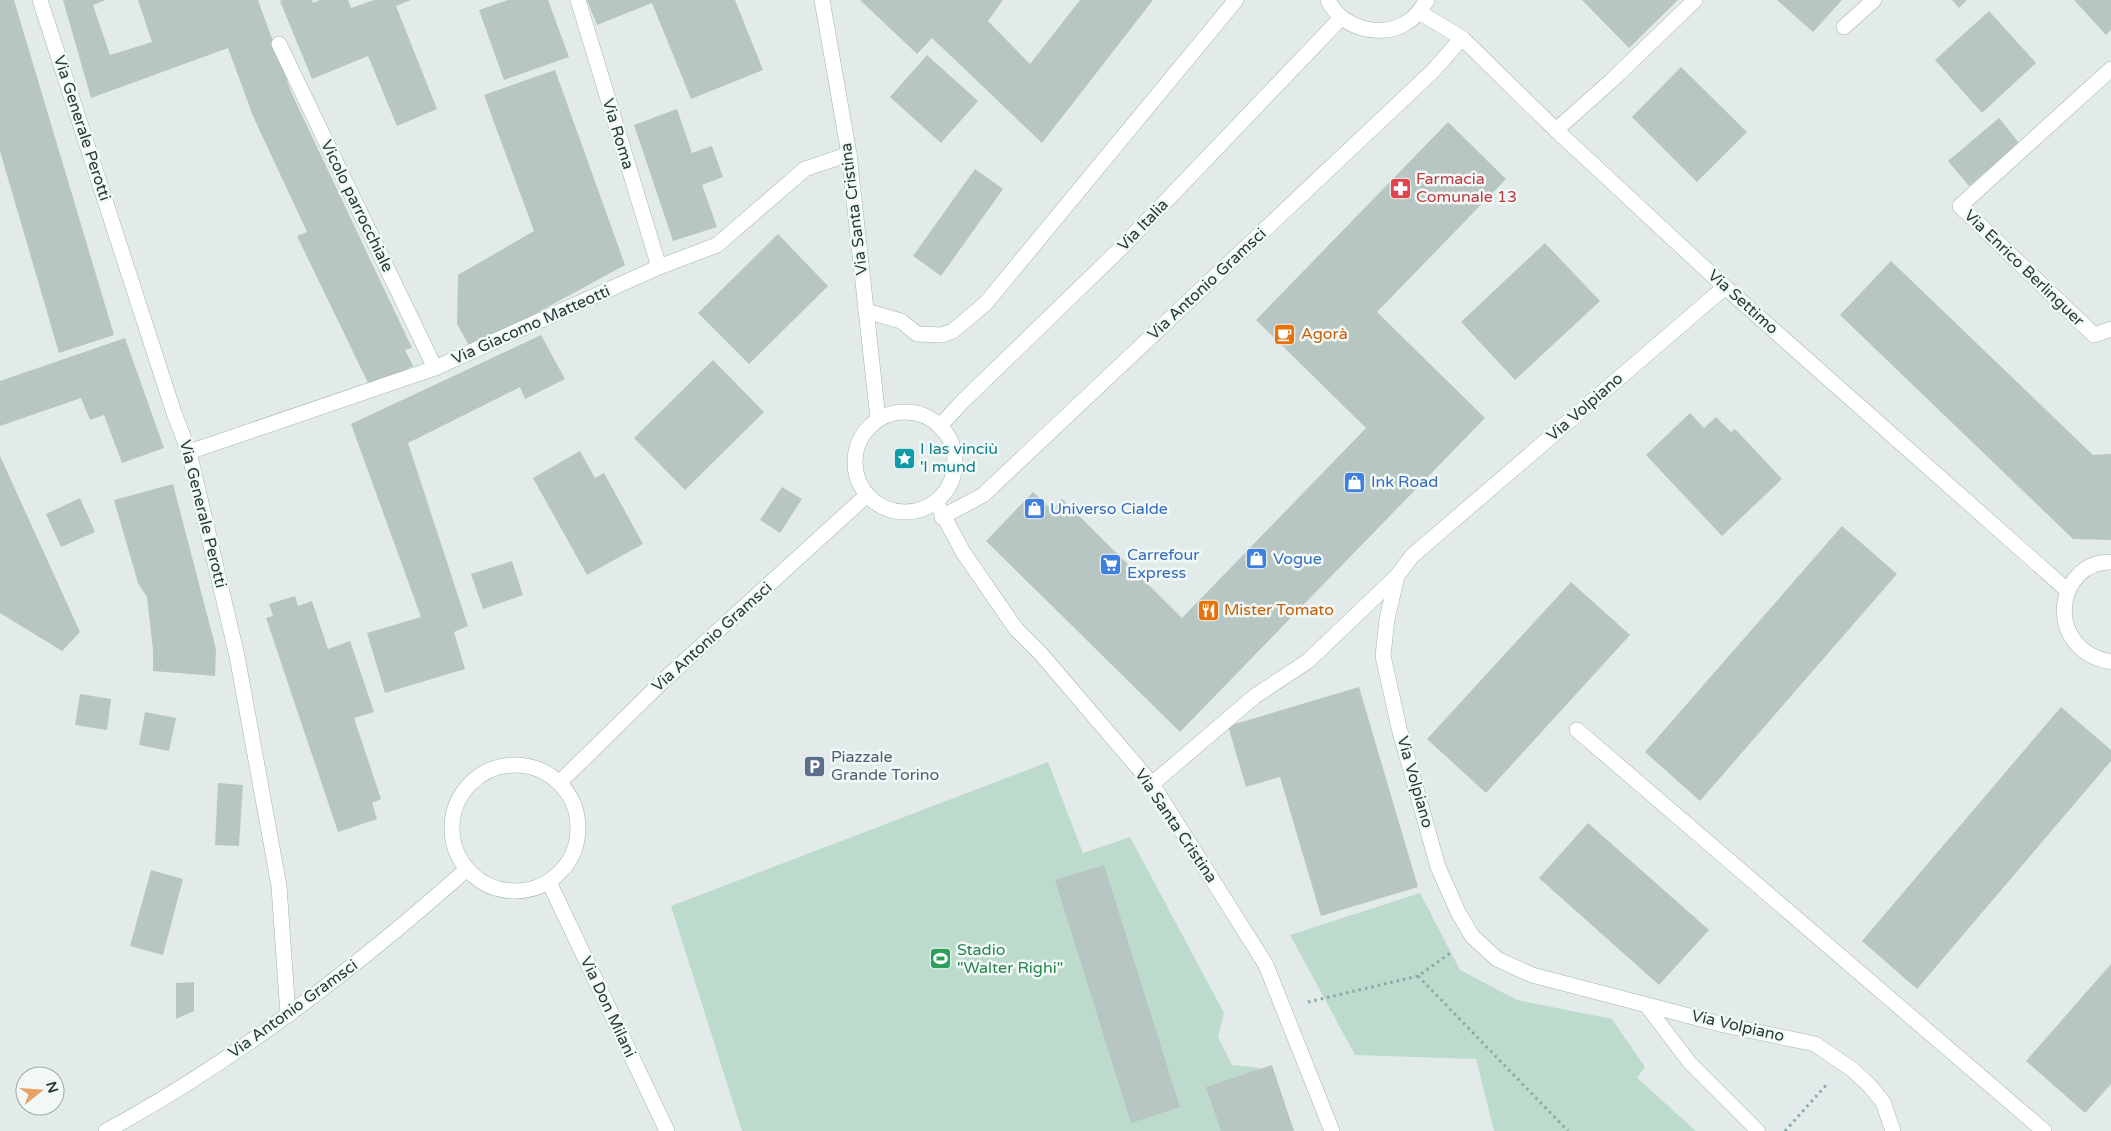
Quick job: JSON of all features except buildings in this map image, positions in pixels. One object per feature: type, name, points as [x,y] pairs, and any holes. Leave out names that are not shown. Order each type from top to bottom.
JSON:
[{"type":"street","name":"Via Generale Perotti","points":[[40,0],[174,413],[189,452],[237,656],[277,876],[288,1015]]},
{"type":"street","name":"Via Roma","points":[[578,0],[659,268]]},
{"type":"street","name":"Via Santa Cristina","points":[[822,0],[849,154],[878,419]]},
{"type":"street","points":[[866,310],[901,321],[917,334],[942,335],[953,332],[986,303],[1236,0]]},
{"type":"street","points":[[1328,0],[1342,18],[1356,26],[1373,31],[1390,29],[1406,23],[1423,6]]},
{"type":"street","points":[[1556,130],[1611,82],[1695,0]]},
{"type":"street","points":[[1844,27],[1874,0]]},
{"type":"street","name":"Via Settimo","points":[[1423,6],[1462,38],[1556,130],[1725,287],[2068,592]]},
{"type":"street","name":"Via Italia","points":[[940,426],[962,402],[1122,247],[1342,18]]},
{"type":"street","name":"Via Antonio Gramsci","points":[[942,517],[983,495],[1433,71],[1462,38]]},
{"type":"street","name":"Vicolo parrocchiale","points":[[279,44],[435,368]]},
{"type":"street","name":"Via Enrico Berlinguer","points":[[2111,69],[1960,206],[2094,335],[2111,329]]},
{"type":"street","name":"Via Giacomo Matteotti","points":[[189,452],[435,368],[659,268],[717,245],[805,170],[849,154]]},
{"type":"street","name":"Via Volpiano","points":[[1725,287],[1412,556],[1397,576],[1383,656],[1399,728],[1438,867],[1458,912],[1472,936],[1497,959],[1532,975],[1724,1025],[1816,1044],[1845,1064],[1869,1085],[1883,1102],[1893,1131]]},
{"type":"street","points":[[904,412],[930,418],[940,426],[949,438],[954,451],[955,465],[952,479],[946,492],[936,502],[919,510],[900,512],[888,509],[867,495],[860,485],[854,461],[861,437],[878,419],[904,412]]},
{"type":"street","name":"Via Antonio Gramsci","points":[[560,782],[665,679],[867,495]]},
{"type":"street","name":"Via Santa Cristina","points":[[936,502],[942,517],[1016,629],[1041,654],[1152,784],[1266,965],[1332,1131]]},
{"type":"street","points":[[2111,562],[2090,567],[2077,577],[2068,592],[2064,608],[2065,624],[2072,639],[2082,651],[2097,659],[2111,662]]},
{"type":"street","points":[[1152,784],[1255,696],[1308,661],[1397,576]]},
{"type":"street","points":[[1577,730],[2044,1131]]},
{"type":"street","points":[[522,764],[542,770],[560,782],[575,806],[579,835],[569,862],[549,882],[528,890],[506,891],[485,884],[467,869],[456,851],[452,830],[455,808],[465,789],[480,775],[500,766],[522,764]]},
{"type":"street","name":"Via Antonio Gramsci","points":[[106,1131],[162,1101],[288,1015],[392,936],[467,869]]},
{"type":"street","name":"Via Don Milani","points":[[549,882],[666,1131]]},
{"type":"lane","points":[[1645,1004],[1690,1063],[1758,1131]]},
{"type":"path","points":[[1283,1008],[1418,976],[1439,963],[1472,936]]},
{"type":"path","points":[[1418,976],[1568,1131]]},
{"type":"path","points":[[1785,1131],[1845,1064]]},
{"type":"green space","name":"Stadio \"Walter Righi\"","points":[[1048,762],[1083,853],[1130,837],[1224,1013],[1218,1037],[1232,1065],[1260,1068],[1281,1131],[742,1131],[671,906]]},
{"type":"green space","points":[[1420,893],[1460,970],[1517,1000],[1612,1019],[1645,1067],[1637,1078],[1696,1131],[1494,1131],[1476,1059],[1355,1055],[1290,935]]},
{"type":"place","name":"Farmacia Comunale 13","points":[[1400,188]]},
{"type":"place","name":"Agorà","points":[[1285,334]]},
{"type":"place","name":"I las vinciù 'l mund","points":[[904,458]]},
{"type":"place","name":"Ink Road","points":[[1355,482]]},
{"type":"place","name":"Universo Cialde","points":[[1034,509]]},
{"type":"place","name":"Vogue","points":[[1257,559]]},
{"type":"place","name":"Carrefour Express","points":[[1111,564]]},
{"type":"place","name":"Mister Tomato","points":[[1208,610]]},
{"type":"place","name":"Piazzale Grande Torino","points":[[815,766]]},
{"type":"place","name":"Stadio \"Walter Righi\"","points":[[941,959]]}]
